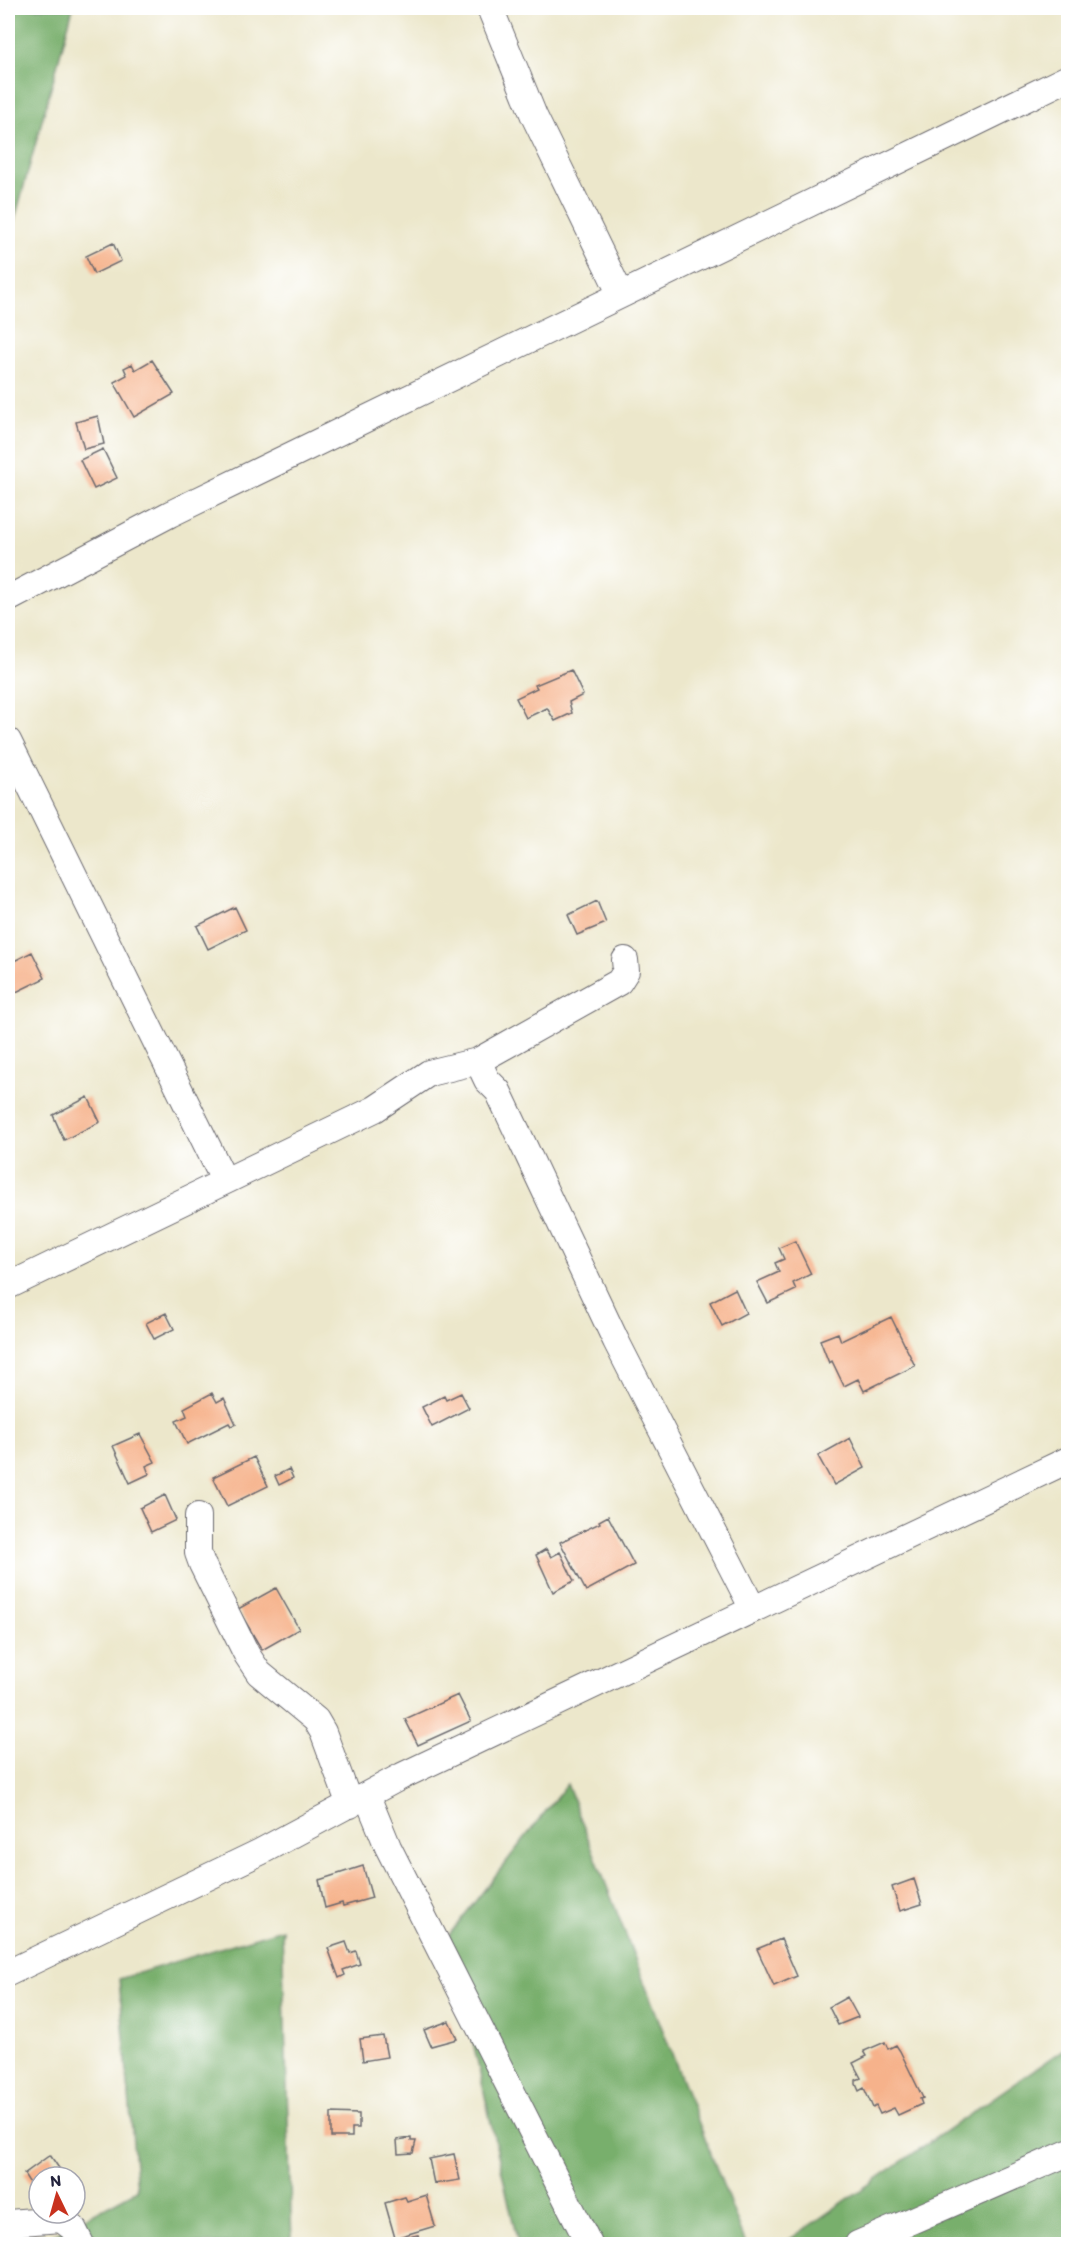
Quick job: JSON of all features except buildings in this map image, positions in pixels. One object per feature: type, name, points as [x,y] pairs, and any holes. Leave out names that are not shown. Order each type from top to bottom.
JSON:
[{"type":"street","points":[[490,8],[534,116],[621,295]]},
{"type":"street","points":[[8,599],[170,514],[1068,78]]},
{"type":"street","points":[[8,741],[224,1180]]},
{"type":"street","points":[[8,1286],[375,1109],[429,1073],[478,1061],[619,982],[626,970],[625,960]]},
{"type":"street","points":[[478,1061],[487,1080],[498,1091],[616,1341],[753,1609]]},
{"type":"street","points":[[8,1973],[261,1852],[402,1776],[1068,1460]]},
{"type":"street","points":[[198,1516],[198,1552],[202,1564],[247,1655],[259,1673],[316,1720],[323,1732],[358,1800],[388,1847],[590,2244]]},
{"type":"street","points":[[858,2244],[1068,2153]]},
{"type":"street","points":[[8,2223],[61,2219],[73,2228],[81,2244]]},
{"type":"green space","points":[[8,8],[73,8],[8,244]]},
{"type":"green space","points":[[567,1784],[746,2244],[518,2244],[449,1935]]},
{"type":"green space","points":[[282,1929],[292,2244],[37,2244],[72,2225],[87,2225],[87,2217],[137,2190],[119,1979]]},
{"type":"green space","points":[[1068,2046],[1068,2244],[783,2244]]}]
